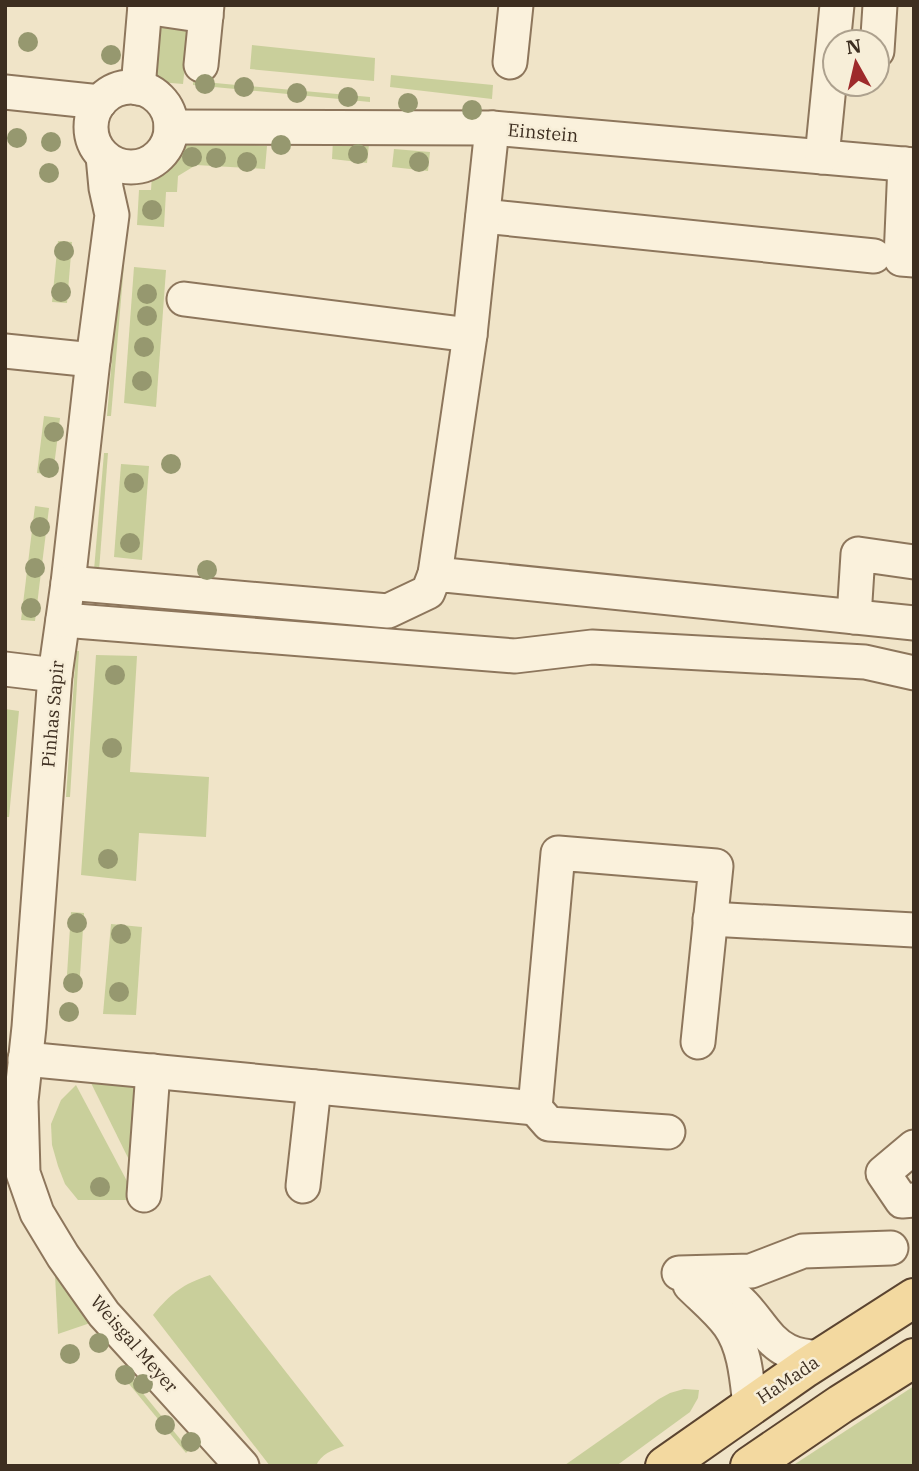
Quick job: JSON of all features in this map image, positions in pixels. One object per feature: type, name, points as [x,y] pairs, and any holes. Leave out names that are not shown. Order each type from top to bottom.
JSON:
[{"type":"main road","name":"HaMada","points":[[665,1466],[820,1358],[914,1298]]},
{"type":"main road","points":[[750,1466],[914,1358]]},
{"type":"street","points":[[510,62],[516,5]]},
{"type":"street","points":[[822,157],[837,5]]},
{"type":"street","points":[[878,28],[880,5]]},
{"type":"street","points":[[138,88],[145,6],[206,10],[201,65]]},
{"type":"street","points":[[126,88],[151,92],[162,101],[169,113],[171,127],[169,140],[162,152],[152,161],[126,167],[113,163],[98,128],[103,98],[113,91],[126,88]]},
{"type":"street","points":[[5,92],[98,128]]},
{"type":"street","points":[[5,110],[98,128]]},
{"type":"street","name":"Einstein","points":[[171,127],[492,128],[909,164]]},
{"type":"street","name":"Pinhas Sapir","points":[[37,1213],[23,1173],[21,1101],[55,675],[112,215],[98,128]]},
{"type":"street","points":[[68,583],[388,611],[428,592],[435,574],[470,335],[492,128]]},
{"type":"street","points":[[909,164],[901,259],[914,260]]},
{"type":"street","name":"Pinhas Sapir","points":[[112,215],[136,166]]},
{"type":"street","points":[[483,216],[874,256]]},
{"type":"street","points":[[184,299],[470,335]]},
{"type":"street","points":[[5,351],[93,360]]},
{"type":"street","points":[[855,617],[858,554],[914,562]]},
{"type":"street","points":[[435,574],[914,623]]},
{"type":"street","points":[[63,620],[514,656],[593,647],[865,663],[914,673]]},
{"type":"street","points":[[5,669],[55,675]]},
{"type":"street","points":[[535,1108],[558,853],[716,866],[698,1042]]},
{"type":"street","points":[[710,919],[914,930]]},
{"type":"street","points":[[26,1059],[535,1108],[549,1124],[668,1132]]},
{"type":"street","points":[[144,1195],[153,1071]]},
{"type":"street","points":[[303,1186],[314,1087]]},
{"type":"street","points":[[914,1147],[883,1173],[902,1201],[914,1200]]},
{"type":"street","name":"Weisgal Meyer","points":[[37,1213],[63,1256],[104,1314],[242,1466]]},
{"type":"street","points":[[679,1273],[751,1270],[803,1251],[891,1248]]},
{"type":"street","points":[[751,1270],[751,1281],[755,1289],[780,1320]]},
{"type":"street","points":[[679,1273],[736,1299],[774,1341],[787,1351],[820,1358]]},
{"type":"street","points":[[679,1273],[729,1326],[736,1339],[743,1361],[750,1406]]},
{"type":"green space","points":[[153,17],[190,21],[183,84],[147,81]]},
{"type":"green space","points":[[252,45],[375,58],[374,81],[250,69]]},
{"type":"green space","points":[[391,75],[493,85],[492,99],[390,87]]},
{"type":"green space","points":[[193,81],[370,97],[370,102],[193,85]]},
{"type":"green space","points":[[187,140],[267,146],[265,169],[196,165],[178,176],[177,192],[166,192],[164,227],[137,225],[139,190],[151,190],[153,160]]},
{"type":"green space","points":[[333,140],[369,144],[367,163],[332,159]]},
{"type":"green space","points":[[394,149],[430,152],[428,171],[392,167]]},
{"type":"green space","points":[[58,241],[72,242],[67,303],[52,302]]},
{"type":"green space","points":[[120,265],[124,265],[111,416],[107,416]]},
{"type":"green space","points":[[134,267],[166,270],[156,407],[124,403]]},
{"type":"green space","points":[[44,416],[60,418],[53,475],[37,473]]},
{"type":"green space","points":[[104,453],[108,453],[99,571],[94,570]]},
{"type":"green space","points":[[121,464],[149,466],[142,560],[114,557]]},
{"type":"green space","points":[[35,506],[49,508],[35,621],[21,620]]},
{"type":"green space","points":[[76,651],[79,651],[70,797],[66,797]]},
{"type":"green space","points":[[96,655],[137,656],[130,772],[209,777],[206,837],[139,833],[136,881],[81,875]]},
{"type":"green space","points":[[5,709],[19,711],[9,817],[5,817]]},
{"type":"green space","points":[[71,912],[84,913],[79,991],[66,990]]},
{"type":"green space","points":[[111,924],[142,927],[136,1015],[103,1014]]},
{"type":"green space","points":[[136,1077],[137,1176],[91,1083]]},
{"type":"green space","points":[[76,1085],[137,1200],[78,1200],[65,1184],[52,1145],[51,1124],[61,1100]]},
{"type":"green space","points":[[67,1273],[99,1320],[58,1334],[55,1275]]},
{"type":"green space","points":[[210,1275],[344,1446],[324,1455],[316,1466],[270,1466],[153,1315],[178,1290]]},
{"type":"green space","points":[[124,1370],[189,1450],[186,1453],[120,1373]]},
{"type":"green space","points":[[914,1386],[914,1466],[792,1466]]},
{"type":"green space","points":[[684,1389],[699,1390],[698,1398],[690,1412],[616,1466],[565,1465],[659,1399]]}]
